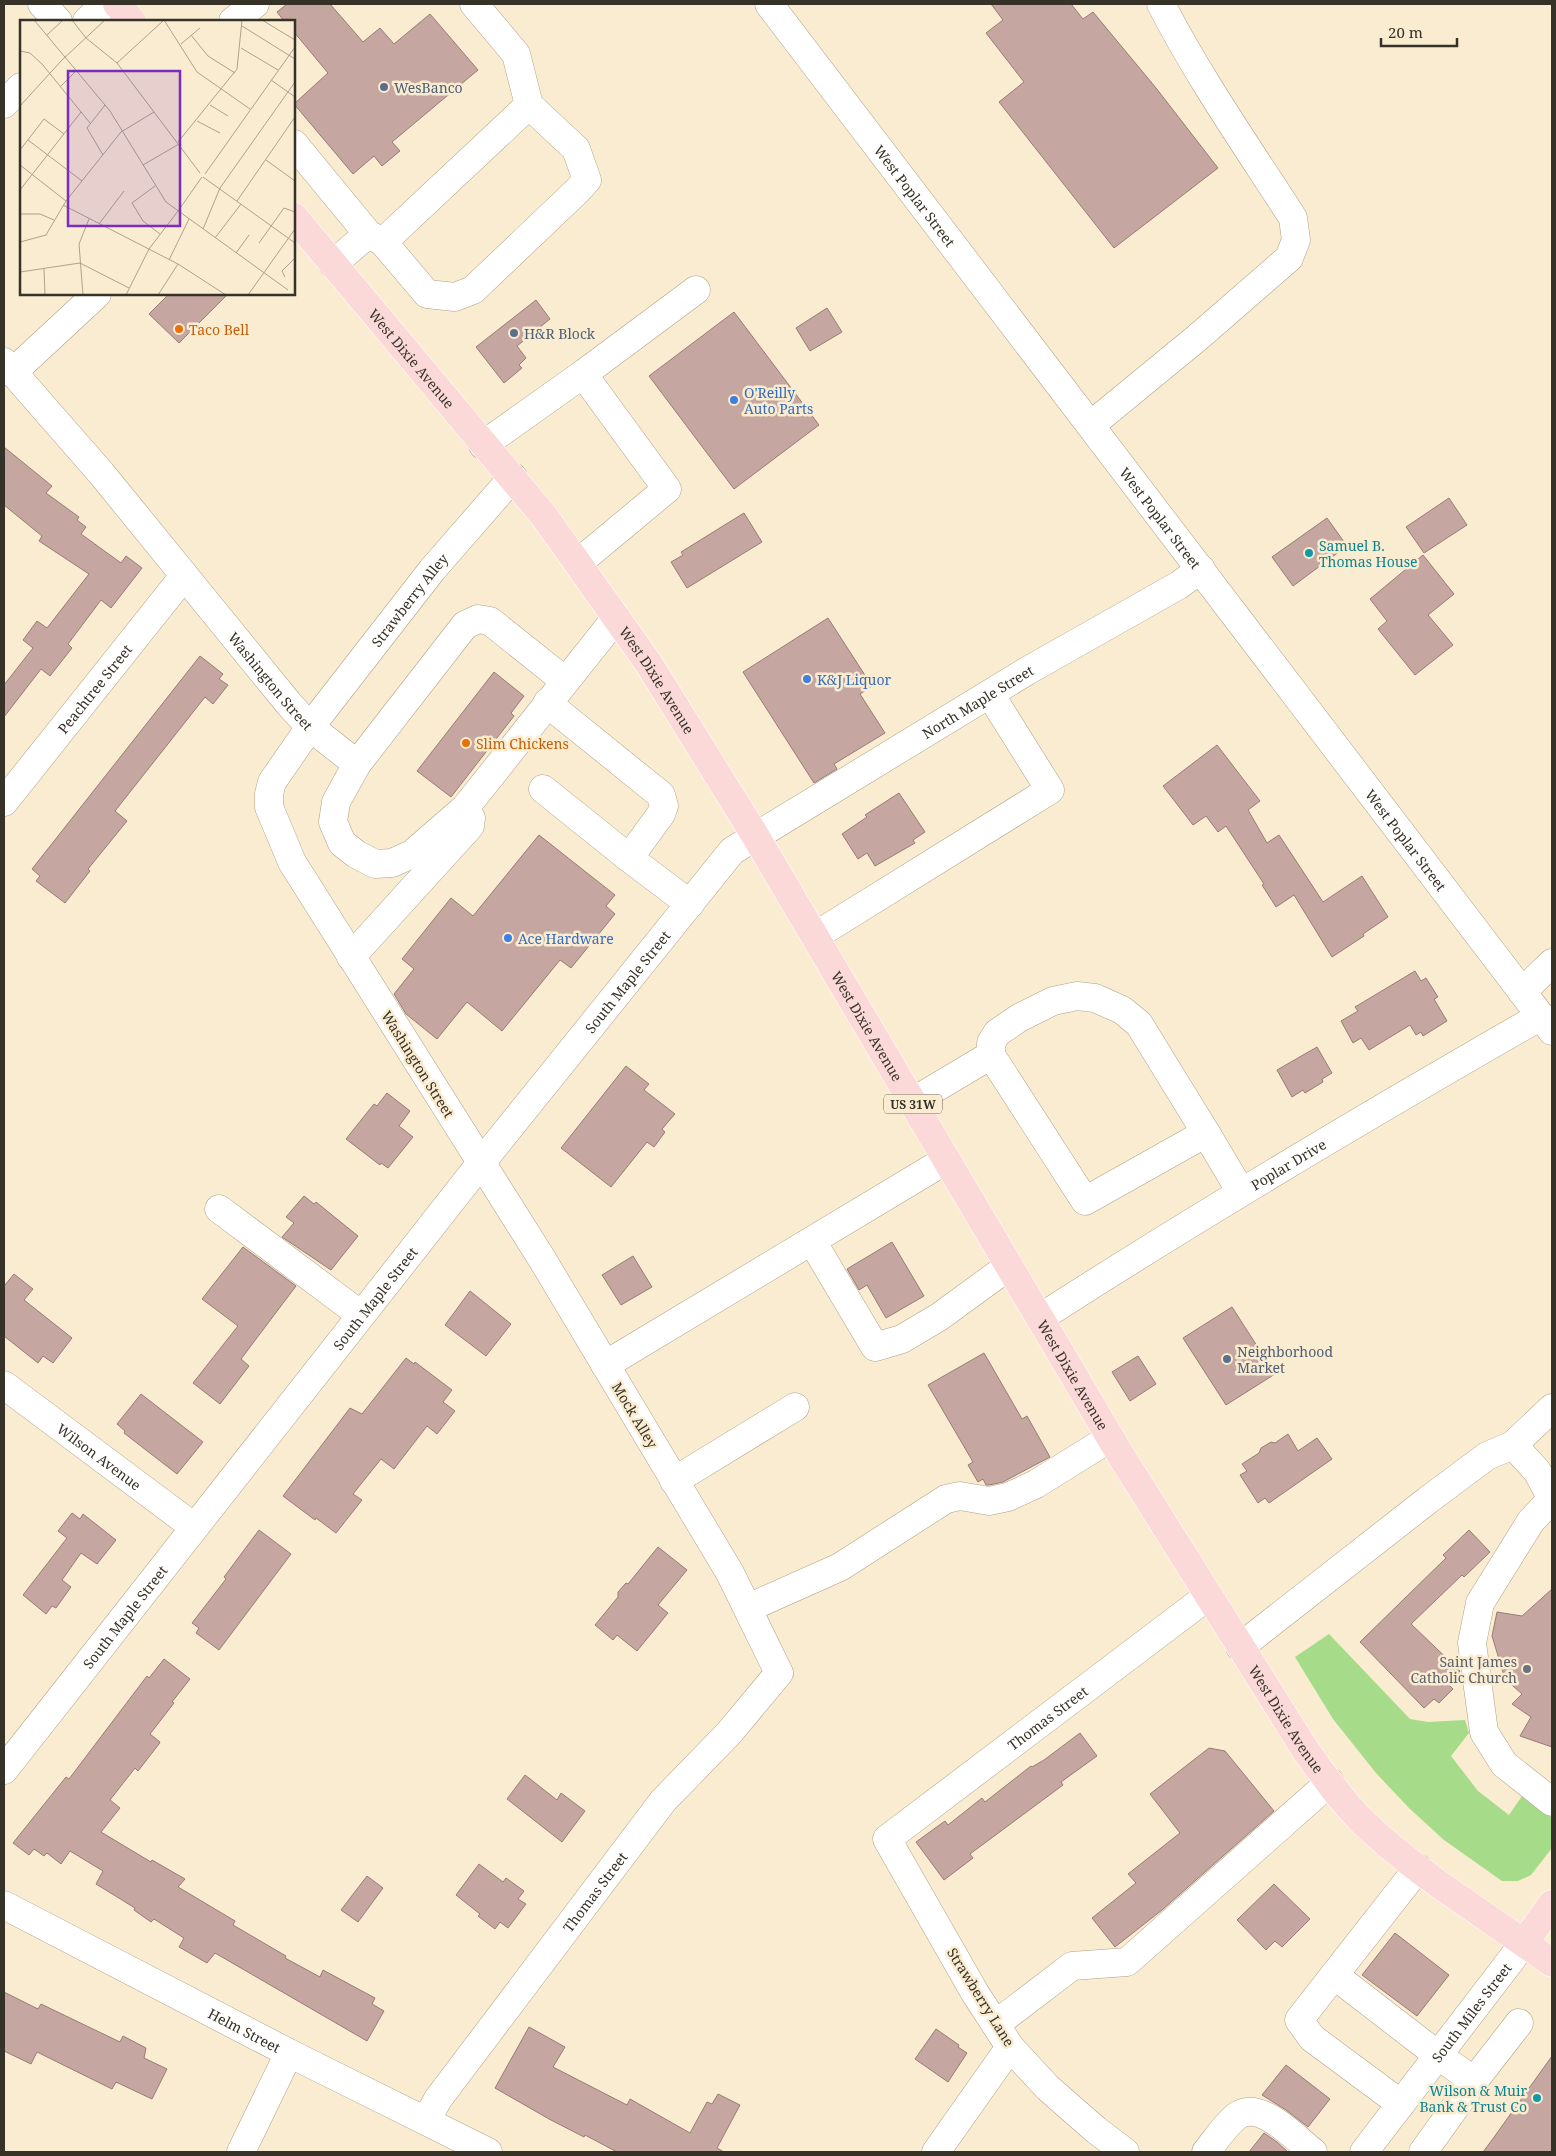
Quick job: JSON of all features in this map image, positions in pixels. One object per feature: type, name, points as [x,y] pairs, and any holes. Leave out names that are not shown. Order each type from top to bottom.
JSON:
[{"type":"main road","points":[[117,4],[131,20]]},
{"type":"main road","name":"West Dixie Avenue","points":[[295,217],[483,445],[513,477],[578,563],[649,664],[815,936],[1110,1438],[1306,1751],[1362,1821],[1418,1868],[1552,1962]]},
{"type":"main road","points":[[1524,1943],[1552,1904]]},
{"type":"street","points":[[42,4],[57,20]]},
{"type":"street","points":[[88,20],[106,4]]},
{"type":"street","points":[[234,20],[255,4]]},
{"type":"street","points":[[295,145],[375,238],[427,294],[455,296],[473,290],[577,192],[587,180],[576,149],[529,105],[516,54],[474,4]]},
{"type":"street","name":"West Poplar Street","points":[[770,4],[1201,569],[1325,735],[1462,910],[1547,1023]]},
{"type":"street","points":[[1091,425],[1197,338],[1289,258],[1296,240],[1293,218],[1218,101],[1173,28],[1161,4]]},
{"type":"street","points":[[4,104],[20,88]]},
{"type":"street","points":[[333,264],[375,238],[529,105]]},
{"type":"street","points":[[483,445],[696,290]]},
{"type":"street","points":[[8,367],[96,295]]},
{"type":"street","name":"Washington Street","points":[[8,367],[101,473],[289,704],[310,727],[272,782],[269,794],[269,807],[292,862],[481,1163]]},
{"type":"street","points":[[578,563],[668,489],[583,374]]},
{"type":"street","name":"Strawberry Alley","points":[[310,727],[432,570],[513,477]]},
{"type":"street","name":"North Maple Street","points":[[756,837],[990,694],[1180,585],[1201,569]]},
{"type":"street","name":"Peachtree Street","points":[[4,802],[184,576]]},
{"type":"street","points":[[565,681],[490,622],[478,619],[465,625],[357,764],[336,802],[333,822],[342,843],[356,854],[375,864],[392,863],[412,854],[464,808],[616,618]]},
{"type":"street","points":[[815,936],[1050,790],[990,694]]},
{"type":"street","points":[[547,703],[661,795],[664,806],[662,814],[630,858]]},
{"type":"street","points":[[310,727],[357,764]]},
{"type":"street","points":[[543,789],[690,904]]},
{"type":"street","points":[[351,957],[470,826],[471,818],[464,808]]},
{"type":"street","name":"South Maple Street","points":[[4,1770],[481,1163],[732,852],[756,837]]},
{"type":"street","points":[[1522,992],[1552,963]]},
{"type":"street","points":[[1206,1133],[1085,1201],[991,1055],[991,1042],[997,1033],[1019,1018],[1053,1001],[1077,996],[1095,998],[1122,1010],[1139,1024],[1206,1133],[1241,1192]]},
{"type":"street","name":"Poplar Drive","points":[[1040,1318],[1241,1192],[1430,1078],[1547,1023]]},
{"type":"street","points":[[912,1102],[991,1055]]},
{"type":"street","points":[[605,1365],[946,1160]]},
{"type":"street","name":"Mock Alley","points":[[481,1163],[542,1259],[730,1573],[779,1673]]},
{"type":"street","points":[[219,1209],[361,1315]]},
{"type":"street","points":[[812,1241],[875,1347],[902,1340],[939,1317],[1009,1266]]},
{"type":"street","name":"Wilson Avenue","points":[[4,1385],[194,1527]]},
{"type":"street","points":[[674,1481],[795,1407]]},
{"type":"street","points":[[1240,1647],[1487,1456],[1513,1445],[1552,1408]]},
{"type":"street","points":[[748,1608],[840,1567],[946,1499],[960,1496],[989,1501],[1008,1497],[1036,1484],[1110,1438]]},
{"type":"street","points":[[1513,1445],[1537,1471],[1552,1499],[1530,1521],[1480,1602],[1472,1643],[1484,1732],[1504,1764],[1552,1802]]},
{"type":"street","name":"Thomas Street","points":[[887,1839],[1208,1596]]},
{"type":"street","name":"Thomas Street","points":[[426,2121],[438,2099],[663,1801],[729,1733],[779,1673]]},
{"type":"street","points":[[996,2024],[1072,1966],[1127,1962],[1330,1782]]},
{"type":"street","name":"Strawberry Lane","points":[[887,1839],[975,1993],[1010,2046],[1048,2088],[1096,2130],[1126,2152]]},
{"type":"street","points":[[1401,2104],[1312,2038],[1299,2020],[1418,1868]]},
{"type":"street","name":"Helm Street","points":[[4,1905],[289,2053],[488,2152]]},
{"type":"street","name":"South Miles Street","points":[[1364,2152],[1524,1943]]},
{"type":"street","points":[[1334,1975],[1474,2081]]},
{"type":"street","points":[[1423,2152],[1519,2023]]},
{"type":"street","points":[[936,2152],[1010,2046]]},
{"type":"street","points":[[241,2152],[289,2053]]},
{"type":"street","points":[[1206,2152],[1235,2117],[1244,2112],[1256,2111],[1267,2116],[1313,2152]]},
{"type":"green space","points":[[1329,1634],[1410,1719],[1428,1722],[1465,1720],[1469,1733],[1451,1756],[1478,1791],[1509,1815],[1522,1796],[1552,1818],[1552,1848],[1531,1875],[1518,1881],[1502,1881],[1444,1840],[1409,1808],[1376,1773],[1333,1719],[1295,1657]]},
{"type":"building","name":"WesBanco","points":[[287,4],[330,4],[363,42],[380,28],[394,44],[430,14],[478,70],[392,142],[400,151],[382,166],[374,156],[353,174],[295,105],[295,103],[328,73],[295,33],[295,20],[283,20],[277,12]]},
{"type":"building","points":[[991,4],[1071,4],[1083,19],[1093,12],[1156,88],[1218,168],[1114,248],[999,102],[1024,82],[986,33],[1003,20]]},
{"type":"building","name":"Taco Bell","points":[[168,295],[227,295],[179,343],[149,314]]},
{"type":"building","name":"H&R Block","points":[[536,300],[550,319],[517,346],[526,358],[519,365],[522,368],[504,383],[476,347]]},
{"type":"building","points":[[827,308],[842,332],[810,351],[796,328]]},
{"type":"building","name":"O'Reilly Auto Parts","points":[[734,312],[819,425],[734,489],[649,376]]},
{"type":"building","points":[[4,447],[52,486],[46,493],[79,517],[77,520],[86,527],[81,534],[121,563],[126,556],[142,568],[111,608],[101,600],[68,644],[72,648],[50,676],[41,669],[4,717],[4,685],[33,648],[23,640],[37,621],[47,628],[89,574],[39,541],[42,536],[4,505]]},
{"type":"building","points":[[1449,498],[1467,525],[1424,553],[1406,527]]},
{"type":"building","points":[[744,513],[762,542],[687,588],[671,562],[683,555],[681,552]]},
{"type":"building","name":"Samuel B. Thomas House","points":[[1327,518],[1347,546],[1293,586],[1272,557]]},
{"type":"building","points":[[1423,555],[1454,594],[1428,615],[1453,645],[1415,675],[1378,629],[1387,621],[1370,599]]},
{"type":"building","name":"K&J Liquor","points":[[828,618],[872,686],[860,694],[885,733],[834,764],[837,769],[814,783],[743,672]]},
{"type":"building","points":[[200,656],[223,674],[219,679],[228,685],[213,704],[205,697],[115,811],[127,821],[88,869],[90,871],[65,903],[36,881],[40,876],[32,869]]},
{"type":"building","name":"Slim Chickens","points":[[494,672],[524,696],[511,713],[514,716],[451,797],[417,771]]},
{"type":"building","points":[[1217,745],[1260,801],[1248,810],[1267,843],[1279,835],[1323,902],[1362,876],[1388,917],[1363,934],[1364,936],[1332,957],[1294,895],[1276,907],[1262,885],[1264,884],[1226,826],[1218,832],[1206,816],[1193,825],[1163,786]]},
{"type":"building","points":[[899,793],[925,832],[913,840],[915,843],[875,866],[867,853],[858,859],[842,834],[867,817],[865,815]]},
{"type":"building","name":"Ace Hardware","points":[[539,835],[615,895],[606,906],[615,914],[571,968],[560,960],[502,1031],[467,1002],[437,1039],[406,1014],[394,994],[414,969],[402,959],[451,898],[473,916]]},
{"type":"building","points":[[1415,971],[1421,981],[1426,978],[1438,997],[1434,999],[1447,1021],[1423,1036],[1421,1032],[1416,1035],[1410,1025],[1369,1050],[1361,1038],[1353,1043],[1341,1021],[1358,1011],[1355,1007]]},
{"type":"building","points":[[1317,1047],[1332,1073],[1322,1079],[1323,1082],[1305,1093],[1303,1090],[1292,1097],[1277,1070]]},
{"type":"building","points":[[626,1066],[649,1084],[644,1090],[675,1114],[662,1129],[665,1132],[654,1147],[647,1142],[611,1187],[561,1148]]},
{"type":"building","points":[[387,1093],[410,1111],[399,1126],[413,1137],[388,1168],[381,1163],[380,1165],[346,1139],[374,1104],[377,1106]]},
{"type":"building","points":[[304,1196],[314,1204],[316,1202],[358,1236],[331,1270],[282,1237],[294,1223],[286,1217]]},
{"type":"building","points":[[892,1242],[924,1296],[886,1318],[867,1285],[859,1290],[847,1269]]},
{"type":"building","points":[[243,1247],[296,1286],[241,1359],[249,1366],[220,1404],[193,1383],[238,1326],[202,1299]]},
{"type":"building","points":[[633,1256],[652,1287],[621,1305],[602,1275]]},
{"type":"building","points":[[14,1274],[33,1289],[24,1300],[72,1338],[53,1363],[43,1356],[38,1363],[4,1336],[4,1284]]},
{"type":"building","points":[[470,1291],[511,1324],[486,1356],[445,1325]]},
{"type":"building","points":[[1232,1307],[1275,1374],[1226,1405],[1183,1338]]},
{"type":"building","points":[[984,1353],[1022,1419],[1027,1416],[1050,1457],[1003,1482],[989,1485],[986,1485],[983,1479],[978,1482],[968,1465],[973,1462],[928,1385]]},
{"type":"building","points":[[1138,1356],[1156,1384],[1130,1401],[1112,1372]]},
{"type":"building","points":[[406,1358],[414,1364],[415,1362],[452,1390],[443,1402],[455,1411],[437,1434],[427,1426],[394,1469],[381,1459],[353,1494],[362,1500],[336,1533],[283,1496],[350,1408],[362,1414]]},
{"type":"building","points":[[141,1394],[203,1442],[177,1474],[124,1433],[125,1431],[117,1424]]},
{"type":"building","points":[[1288,1434],[1298,1451],[1317,1438],[1332,1459],[1269,1503],[1265,1498],[1258,1503],[1240,1475],[1247,1471],[1242,1464],[1259,1453],[1261,1448],[1271,1442],[1275,1443]]},
{"type":"building","points":[[72,1513],[80,1519],[83,1514],[116,1540],[97,1564],[81,1553],[62,1580],[71,1587],[56,1608],[52,1606],[46,1614],[23,1595],[67,1538],[58,1531]]},
{"type":"building","points":[[259,1530],[291,1554],[219,1650],[196,1633],[199,1628],[192,1623],[226,1579],[224,1577]]},
{"type":"building","points":[[1469,1530],[1490,1552],[1464,1577],[1462,1575],[1411,1624],[1460,1671],[1448,1684],[1453,1689],[1439,1703],[1434,1699],[1424,1708],[1360,1642],[1446,1558],[1443,1555]]},
{"type":"building","points":[[658,1547],[687,1570],[658,1605],[668,1613],[637,1651],[617,1635],[613,1640],[595,1625],[618,1597],[618,1592],[626,1583],[628,1584]]},
{"type":"building","name":"Saint James Catholic Church","points":[[1552,1589],[1552,1747],[1520,1736],[1531,1717],[1512,1704],[1522,1694],[1505,1679],[1492,1636],[1497,1612],[1522,1616]]},
{"type":"building","points":[[164,1659],[190,1679],[150,1734],[160,1742],[159,1744],[138,1771],[135,1768],[110,1800],[120,1808],[101,1832],[151,1862],[152,1860],[185,1879],[178,1887],[235,1921],[233,1925],[286,1956],[285,1958],[320,1977],[323,1970],[375,1998],[372,2004],[384,2011],[367,2041],[215,1953],[207,1963],[179,1947],[184,1938],[154,1919],[151,1922],[134,1910],[135,1908],[96,1884],[103,1871],[70,1851],[61,1864],[47,1853],[44,1856],[34,1849],[29,1855],[13,1843],[66,1777],[69,1779],[147,1676],[149,1678]]},
{"type":"building","points":[[1080,1733],[1097,1756],[1061,1782],[1063,1785],[970,1854],[973,1858],[944,1880],[916,1842],[945,1821],[948,1825],[982,1798],[985,1802],[1031,1766],[1044,1760]]},
{"type":"building","points":[[1209,1748],[1225,1751],[1274,1811],[1162,1910],[1115,1947],[1092,1918],[1136,1883],[1128,1874],[1180,1833],[1150,1794]]},
{"type":"building","points":[[525,1775],[557,1800],[561,1793],[585,1811],[562,1842],[507,1799]]},
{"type":"building","points":[[479,1864],[503,1882],[506,1878],[524,1891],[518,1899],[526,1904],[508,1928],[500,1922],[495,1929],[456,1895]]},
{"type":"building","points":[[367,1876],[383,1888],[358,1922],[341,1910]]},
{"type":"building","points":[[1274,1884],[1310,1919],[1282,1947],[1275,1941],[1266,1950],[1237,1920]]},
{"type":"building","points":[[1395,1933],[1449,1975],[1417,2016],[1362,1975]]},
{"type":"building","points":[[4,1992],[38,2009],[41,2004],[120,2042],[123,2036],[146,2048],[144,2058],[167,2069],[152,2099],[116,2082],[112,2089],[37,2052],[31,2064],[4,2051]]},
{"type":"building","points":[[529,2027],[565,2047],[553,2067],[627,2105],[630,2099],[690,2133],[707,2102],[712,2104],[718,2094],[740,2105],[717,2148],[724,2152],[617,2152],[549,2119],[495,2088]]},
{"type":"building","points":[[936,2029],[967,2053],[948,2082],[915,2059]]},
{"type":"building","name":"Wilson & Muir Bank & Trust Co","points":[[1552,2056],[1552,2152],[1483,2152],[1492,2140]]},
{"type":"building","points":[[1286,2065],[1330,2099],[1308,2127],[1262,2095]]},
{"type":"building","points":[[1264,2133],[1277,2142],[1288,2152],[1249,2152]]},
{"type":"place","name":"WesBanco","points":[[384,87]]},
{"type":"place","name":"Taco Bell","points":[[179,329]]},
{"type":"place","name":"H&R Block","points":[[514,333]]},
{"type":"place","name":"O'Reilly Auto Parts","points":[[734,400]]},
{"type":"place","name":"Samuel B. Thomas House","points":[[1309,553]]},
{"type":"place","name":"K&J Liquor","points":[[807,679]]},
{"type":"place","name":"Slim Chickens","points":[[466,743]]},
{"type":"place","name":"Ace Hardware","points":[[508,938]]},
{"type":"place","name":"Neighborhood Market","points":[[1227,1359]]},
{"type":"place","name":"Saint James Catholic Church","points":[[1527,1669]]},
{"type":"place","name":"Wilson & Muir Bank & Trust Co","points":[[1537,2098]]}]
